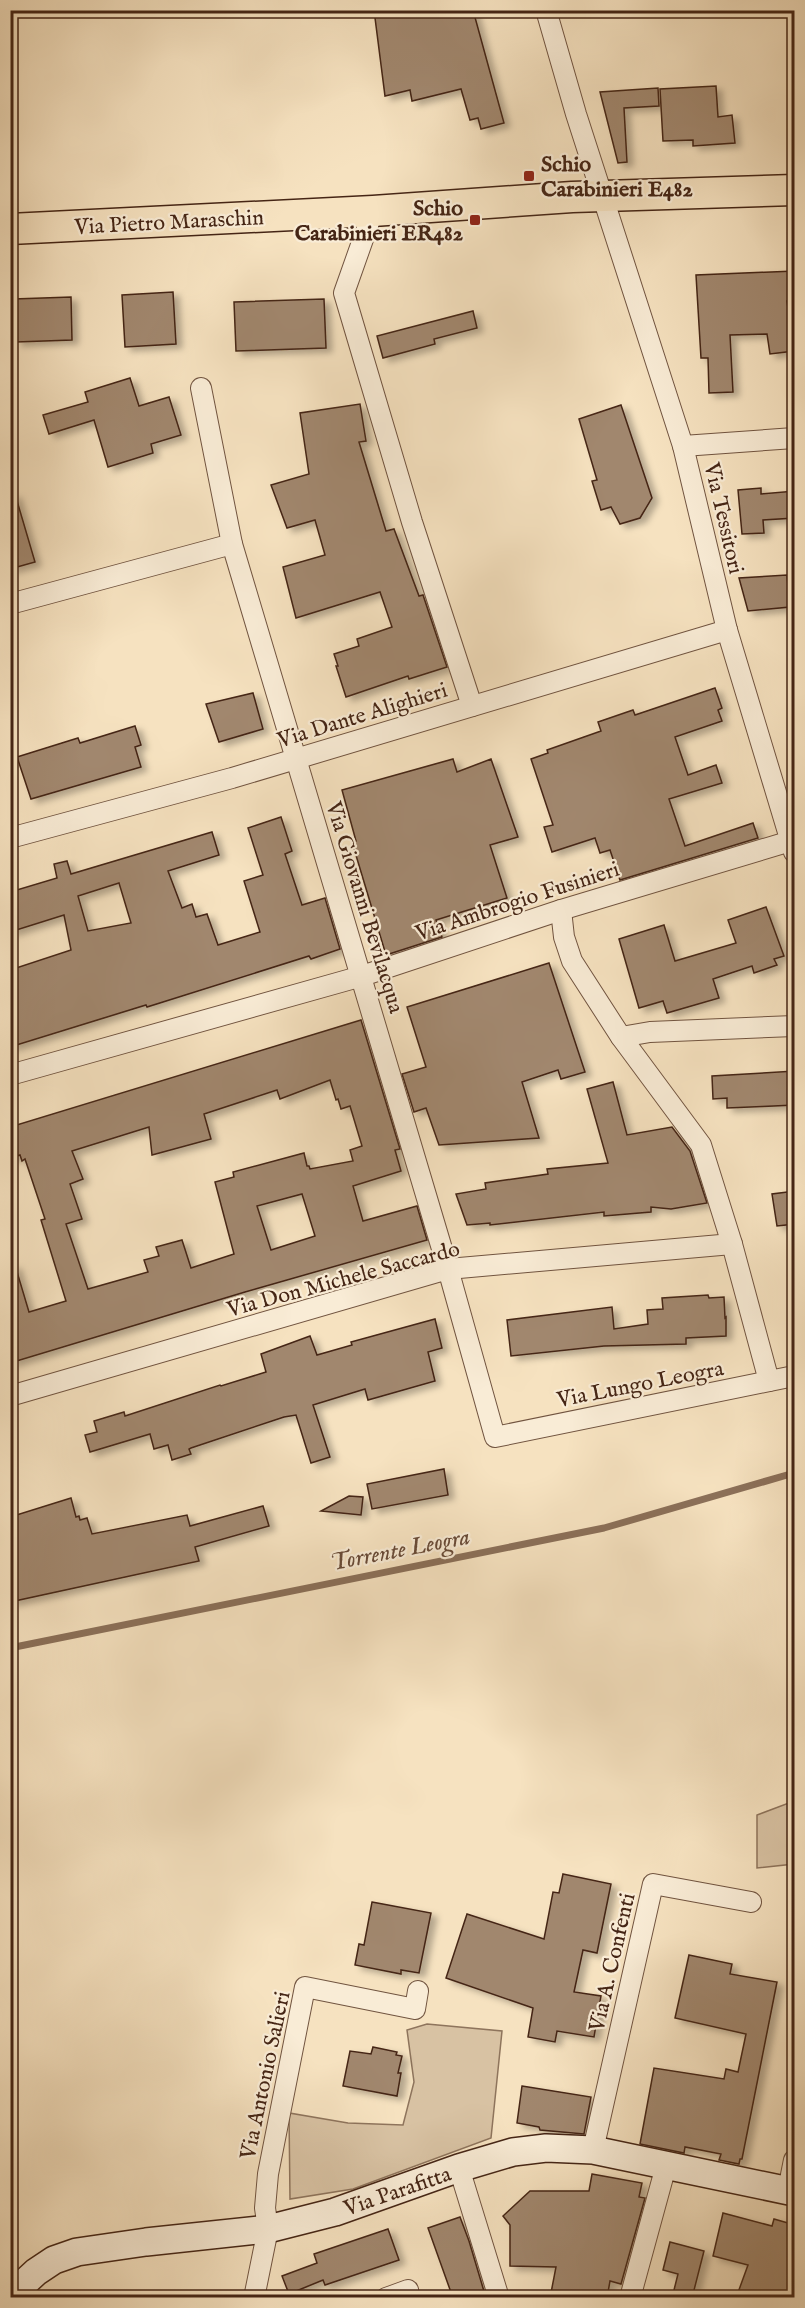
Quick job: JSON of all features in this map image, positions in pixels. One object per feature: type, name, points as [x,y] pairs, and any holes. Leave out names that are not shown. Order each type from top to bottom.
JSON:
[{"type":"main road","name":"Via Pietro Maraschin","points":[[10,229],[603,197],[795,190]]},
{"type":"street","name":"Via Tessitori","points":[[546,10],[683,446],[726,630],[793,844]]},
{"type":"street","points":[[373,211],[344,293],[412,522],[472,706]]},
{"type":"street","name":"Via Giovanni Bevilacqua","points":[[201,388],[232,544],[362,976],[495,1437]]},
{"type":"street","points":[[683,446],[795,438]]},
{"type":"street","points":[[10,604],[232,544]]},
{"type":"street","name":"Via Dante Alighieri","points":[[10,838],[296,759],[726,630]]},
{"type":"street","name":"Via Ambrogio Fusinieri","points":[[10,1075],[362,976],[561,910],[793,844]]},
{"type":"street","points":[[561,910],[564,937],[572,961],[621,1037],[701,1145],[732,1244],[769,1381]]},
{"type":"street","points":[[621,1037],[650,1032],[795,1026]]},
{"type":"street","name":"Via Don Michele Saccardo","points":[[10,1396],[448,1269],[732,1244]]},
{"type":"street","name":"Via Lungo Leogra","points":[[495,1437],[795,1376]]},
{"type":"street","name":"Via A. Confenti","points":[[593,2150],[653,1884],[751,1902]]},
{"type":"street","name":"Via Antonio Salieri","points":[[268,2229],[266,2208],[268,2174],[305,1987],[415,2009],[418,1991]]},
{"type":"street","name":"Via Parafitta","points":[[14,2298],[23,2284],[36,2272],[54,2260],[77,2252],[268,2229],[335,2212],[459,2168],[524,2151],[546,2148],[593,2150],[791,2191]]},
{"type":"street","points":[[791,2191],[795,2160]]},
{"type":"street","points":[[630,2298],[666,2166]]},
{"type":"street","points":[[459,2168],[499,2298]]},
{"type":"street","points":[[255,2298],[268,2229]]},
{"type":"street","points":[[386,2298],[408,2290],[410,2298]]},
{"type":"shaded area","points":[[794,1801],[794,1864],[757,1868],[757,1815]]},
{"type":"shaded area","points":[[427,2024],[502,2031],[491,2138],[353,2189],[290,2199],[289,2113],[348,2123],[403,2125],[414,2082],[407,2030]]},
{"type":"building","points":[[374,10],[473,10],[504,123],[481,129],[478,118],[470,120],[461,89],[412,101],[410,90],[385,96]]},
{"type":"building","points":[[716,86],[718,117],[732,115],[735,143],[693,146],[693,140],[663,141],[660,89]]},
{"type":"building","points":[[658,88],[659,106],[624,108],[627,162],[618,163],[600,92]]},
{"type":"building","points":[[795,271],[795,301],[787,301],[794,351],[770,354],[767,334],[730,335],[733,392],[709,393],[708,358],[701,358],[696,275]]},
{"type":"building","points":[[173,292],[176,344],[125,347],[122,295]]},
{"type":"building","points":[[71,297],[72,340],[16,342],[14,299]]},
{"type":"building","points":[[324,299],[326,348],[236,351],[234,302]]},
{"type":"building","points":[[473,311],[477,328],[434,339],[435,344],[383,358],[377,336]]},
{"type":"building","points":[[130,378],[139,406],[169,397],[181,435],[151,444],[153,453],[108,467],[94,420],[49,434],[43,415],[88,402],[85,392]]},
{"type":"building","points":[[360,404],[366,441],[359,442],[386,531],[394,529],[419,596],[423,595],[447,667],[409,679],[408,676],[346,697],[334,654],[359,646],[357,639],[392,627],[380,592],[296,618],[283,567],[325,555],[315,520],[287,528],[271,485],[309,474],[300,413]]},
{"type":"building","points":[[621,405],[652,498],[640,518],[620,524],[611,507],[601,510],[592,481],[597,480],[579,419]]},
{"type":"building","points":[[761,488],[761,494],[795,491],[795,518],[763,520],[764,533],[742,534],[738,490]]},
{"type":"building","points":[[15,494],[35,562],[10,569],[10,495]]},
{"type":"building","points":[[787,575],[790,607],[748,611],[739,578]]},
{"type":"building","points":[[715,688],[722,708],[718,710],[722,721],[675,737],[688,775],[716,765],[722,783],[669,799],[685,846],[753,823],[758,838],[620,880],[610,850],[600,853],[595,838],[552,852],[544,827],[553,825],[531,759],[548,753],[547,750],[601,731],[598,722],[633,710],[635,715]]},
{"type":"building","points":[[253,693],[263,729],[219,742],[206,704]]},
{"type":"building","points":[[135,726],[141,745],[135,747],[141,767],[31,799],[17,757],[78,738],[80,743]]},
{"type":"building","points":[[453,759],[457,772],[491,759],[518,837],[490,845],[507,898],[436,920],[442,937],[386,955],[352,842],[356,841],[342,790]]},
{"type":"building","points":[[281,817],[292,851],[285,854],[302,905],[325,898],[340,949],[311,959],[309,956],[10,1047],[10,970],[71,950],[64,915],[10,932],[10,892],[57,878],[54,864],[67,861],[71,874],[212,832],[219,855],[168,871],[182,908],[192,904],[196,917],[207,914],[218,945],[260,932],[244,881],[263,875],[248,828]],"holes":[[[119,883],[131,923],[88,931],[78,896]]]},
{"type":"building","points":[[766,907],[784,956],[774,959],[777,965],[754,973],[752,966],[713,979],[719,998],[667,1013],[663,1001],[639,1008],[619,939],[664,925],[675,961],[736,943],[728,920]]},
{"type":"building","points":[[549,963],[585,1072],[561,1079],[558,1070],[522,1082],[539,1138],[439,1145],[426,1108],[414,1112],[402,1074],[426,1067],[407,1007]]},
{"type":"building","points":[[361,1020],[400,1149],[395,1150],[401,1171],[353,1186],[363,1221],[417,1206],[427,1240],[10,1363],[10,1266],[15,1265],[29,1312],[66,1301],[41,1220],[45,1219],[25,1159],[22,1161],[20,1155],[10,1158],[10,1127]],"holes":[[[330,1080],[341,1109],[350,1106],[362,1146],[350,1150],[353,1161],[310,1169],[304,1153],[233,1172],[234,1177],[215,1182],[234,1254],[191,1268],[182,1240],[156,1247],[159,1256],[144,1260],[148,1272],[88,1289],[66,1224],[82,1219],[70,1184],[83,1179],[72,1151],[149,1127],[152,1155],[211,1139],[204,1114],[277,1090],[280,1099]],[[302,1194],[315,1236],[271,1250],[257,1206]]]},
{"type":"building","points":[[795,1071],[795,1105],[727,1108],[727,1098],[713,1099],[712,1076]]},
{"type":"building","points":[[613,1082],[627,1135],[672,1127],[690,1151],[707,1203],[671,1209],[651,1207],[651,1212],[604,1216],[604,1212],[490,1225],[490,1223],[467,1225],[456,1194],[486,1189],[485,1183],[548,1174],[547,1169],[608,1163],[587,1089]]},
{"type":"building","points":[[795,1191],[795,1224],[777,1226],[772,1194]]},
{"type":"building","points":[[708,1295],[709,1298],[724,1297],[726,1336],[686,1338],[686,1344],[604,1346],[511,1356],[507,1320],[612,1307],[614,1329],[648,1324],[647,1310],[663,1309],[662,1298]]},
{"type":"building","points":[[435,1319],[442,1348],[428,1352],[435,1381],[368,1400],[365,1389],[313,1405],[330,1457],[311,1463],[296,1415],[191,1448],[189,1449],[191,1454],[172,1460],[168,1445],[154,1449],[150,1434],[90,1452],[85,1435],[97,1432],[94,1421],[124,1412],[125,1416],[266,1372],[261,1354],[310,1336],[317,1355],[352,1345],[351,1342]]},
{"type":"building","points":[[444,1469],[448,1495],[372,1509],[367,1484]]},
{"type":"building","points":[[349,1496],[363,1497],[361,1515],[321,1511]]},
{"type":"building","points":[[71,1498],[76,1517],[79,1516],[80,1520],[87,1518],[92,1534],[187,1515],[190,1526],[263,1506],[269,1526],[195,1547],[199,1561],[10,1602],[10,1517]]},
{"type":"building","points":[[563,1874],[611,1884],[597,1953],[583,1950],[574,1992],[601,1996],[594,2037],[557,2031],[555,2042],[528,2037],[533,2008],[446,1978],[467,1914],[544,1939],[553,1892],[559,1893]]},
{"type":"building","points":[[372,1902],[431,1913],[419,1973],[401,1970],[401,1974],[355,1965],[359,1944],[364,1945]]},
{"type":"building","points":[[689,1955],[732,1964],[730,1974],[777,1982],[742,2159],[739,2164],[719,2160],[721,2154],[685,2147],[684,2153],[640,2144],[654,2068],[724,2079],[726,2069],[738,2072],[746,2034],[675,2018]]},
{"type":"building","points":[[373,2047],[397,2052],[396,2055],[402,2056],[398,2073],[401,2073],[397,2096],[343,2086],[350,2051],[371,2054]]},
{"type":"building","points":[[522,2086],[591,2097],[584,2134],[540,2130],[539,2127],[517,2123]]},
{"type":"building","points":[[592,2174],[642,2183],[639,2197],[645,2198],[621,2284],[610,2281],[607,2298],[550,2298],[556,2267],[510,2266],[510,2225],[503,2216],[530,2191],[589,2191]]},
{"type":"building","points":[[723,2213],[772,2226],[774,2219],[795,2225],[795,2286],[792,2298],[736,2298],[748,2265],[713,2256]]},
{"type":"building","points":[[460,2217],[486,2298],[453,2298],[428,2228]]},
{"type":"building","points":[[388,2229],[399,2260],[325,2285],[323,2280],[289,2294],[282,2276],[317,2263],[314,2254]]},
{"type":"building","points":[[670,2242],[704,2251],[692,2298],[672,2298],[678,2274],[663,2270]]},
{"type":"waterway","name":"Torrente Leogra","points":[[10,1648],[604,1528],[794,1473]]},
{"type":"place","name":"Schio Carabinieri E482","points":[[529,176]]},
{"type":"place","name":"Schio Carabinieri ER482","points":[[475,220]]}]
